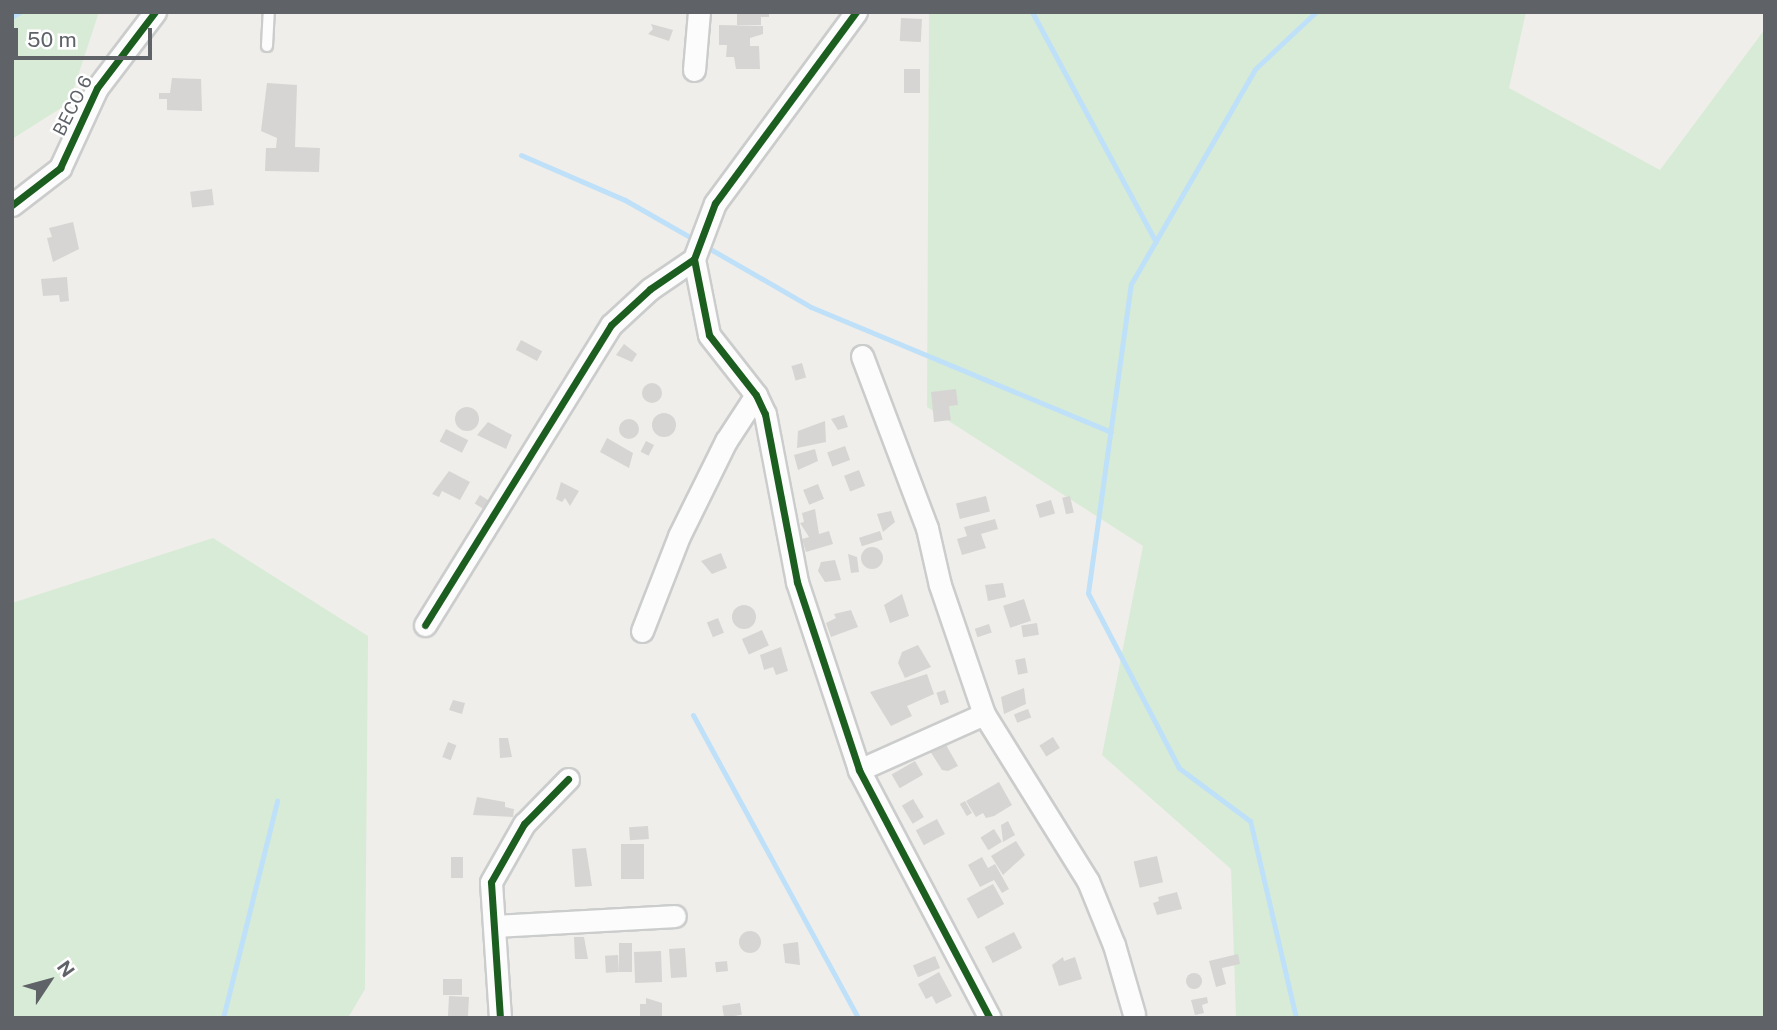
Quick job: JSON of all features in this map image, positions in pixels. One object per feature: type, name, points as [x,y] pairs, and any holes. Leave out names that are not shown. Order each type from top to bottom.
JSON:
[{"type":"street","name":"BECO 6","points":[[12,205],[60,168],[97,88],[155,12]]},
{"type":"street","points":[[694,70],[699,12]]},
{"type":"street","points":[[856,12],[715,202],[694,259],[709,335],[755,395],[765,414],[797,582],[859,770],[990,1018]]},
{"type":"street","points":[[425,625],[611,325],[650,289],[694,259]]},
{"type":"street","points":[[862,356],[927,528],[940,585],[984,713],[1088,881],[1114,945],[1135,1014]]},
{"type":"street","points":[[642,631],[679,536],[726,441],[755,395]]},
{"type":"street","points":[[859,770],[984,713]]},
{"type":"street","points":[[500,1018],[491,882],[524,824],[568,779]]},
{"type":"street","points":[[496,926],[675,916]]},
{"type":"lane","points":[[267,46],[269,12]]},
{"type":"green space","points":[[12,12],[99,12],[69,103],[12,139]]},
{"type":"green space","points":[[929,12],[1526,12],[1509,88],[1660,170],[1765,29],[1765,1018],[1236,1018],[1231,869],[1102,755],[1143,546],[927,407]]},
{"type":"green space","points":[[213,538],[368,636],[365,989],[348,1018],[12,1018],[12,603]]},
{"type":"building","points":[[737,12],[769,12],[769,17],[761,17],[761,25],[737,25]]},
{"type":"building","points":[[901,18],[922,19],[921,42],[900,41]]},
{"type":"building","points":[[651,24],[673,30],[669,41],[648,34],[653,29]]},
{"type":"building","points":[[719,25],[763,26],[763,34],[750,38],[750,46],[759,46],[760,69],[736,69],[734,57],[726,57],[727,45],[719,45]]},
{"type":"building","points":[[904,69],[920,69],[920,93],[904,93]]},
{"type":"building","points":[[172,78],[201,79],[202,111],[167,110],[167,99],[159,99],[159,93],[170,93]]},
{"type":"building","points":[[267,83],[297,85],[295,147],[320,148],[319,172],[265,171],[266,148],[276,148],[277,138],[261,131]]},
{"type":"building","points":[[212,189],[214,205],[192,208],[190,192]]},
{"type":"building","points":[[73,222],[79,249],[53,262],[47,238],[52,237],[49,228]]},
{"type":"building","points":[[67,277],[69,301],[60,302],[59,295],[43,296],[41,279]]},
{"type":"building","points":[[521,340],[542,351],[537,361],[516,350]]},
{"type":"building","points":[[624,344],[637,354],[632,362],[616,355]]},
{"type":"building","points":[[802,363],[806,377],[796,380],[791,366]]},
{"type":"building","points":[[652,383],[659,386],[662,393],[659,400],[652,403],[645,400],[642,393],[645,386]]},
{"type":"building","points":[[956,389],[958,405],[949,406],[951,420],[934,422],[931,392]]},
{"type":"building","points":[[467,407],[476,410],[479,419],[476,428],[467,431],[458,428],[455,419],[458,410]]},
{"type":"building","points":[[664,413],[673,416],[676,425],[673,434],[664,437],[655,434],[652,425],[655,416]]},
{"type":"building","points":[[844,415],[848,427],[838,430],[831,419]]},
{"type":"building","points":[[629,419],[636,422],[639,429],[636,436],[629,439],[622,436],[619,429],[622,422]]},
{"type":"building","points":[[825,421],[826,442],[797,448],[798,431]]},
{"type":"building","points":[[488,422],[512,435],[506,449],[477,435]]},
{"type":"building","points":[[446,429],[468,440],[462,453],[440,441]]},
{"type":"building","points":[[607,438],[633,453],[629,468],[600,452]]},
{"type":"building","points":[[646,441],[654,445],[649,456],[641,452]]},
{"type":"building","points":[[845,446],[850,460],[832,467],[827,452]]},
{"type":"building","points":[[815,449],[818,461],[798,470],[794,455]]},
{"type":"building","points":[[859,470],[865,486],[850,492],[844,476]]},
{"type":"building","points":[[449,471],[470,482],[460,500],[442,491],[439,497],[432,494]]},
{"type":"building","points":[[561,482],[579,491],[570,506],[565,498],[562,502],[556,499]]},
{"type":"building","points":[[818,484],[824,499],[809,505],[803,490]]},
{"type":"building","points":[[480,495],[491,502],[486,510],[475,503]]},
{"type":"building","points":[[986,496],[990,512],[960,519],[956,503]]},
{"type":"building","points":[[1070,496],[1074,513],[1066,514],[1062,498]]},
{"type":"building","points":[[1051,500],[1055,513],[1040,518],[1036,505]]},
{"type":"building","points":[[815,509],[819,534],[829,531],[833,544],[806,552],[802,539],[809,537],[800,523],[804,522],[802,513]]},
{"type":"building","points":[[891,511],[895,522],[883,532],[877,514]]},
{"type":"building","points":[[995,519],[998,529],[981,534],[986,548],[962,555],[957,539],[967,536],[964,527]]},
{"type":"building","points":[[880,531],[883,540],[862,546],[859,538]]},
{"type":"building","points":[[872,547],[880,550],[883,558],[880,566],[872,569],[864,566],[861,558],[864,550]]},
{"type":"building","points":[[721,553],[727,568],[712,574],[701,561]]},
{"type":"building","points":[[848,554],[857,557],[859,572],[851,573]]},
{"type":"building","points":[[835,560],[841,580],[825,582],[818,571],[821,562]]},
{"type":"building","points":[[1003,583],[1006,597],[988,601],[985,585]]},
{"type":"building","points":[[902,594],[909,616],[890,623],[884,605]]},
{"type":"building","points":[[1024,599],[1031,621],[1010,628],[1003,606]]},
{"type":"building","points":[[744,605],[753,608],[756,617],[753,626],[744,629],[735,626],[732,617],[735,608]]},
{"type":"building","points":[[851,610],[858,627],[831,637],[826,623],[836,618],[834,614]]},
{"type":"building","points":[[718,618],[724,633],[713,637],[707,622]]},
{"type":"building","points":[[1037,623],[1039,635],[1023,637],[1021,626]]},
{"type":"building","points":[[989,624],[992,633],[978,637],[975,629]]},
{"type":"building","points":[[762,630],[769,646],[749,654],[742,639]]},
{"type":"building","points":[[918,645],[931,667],[905,678],[898,663],[902,652]]},
{"type":"building","points":[[781,647],[788,671],[776,675],[773,667],[764,670],[760,655]]},
{"type":"building","points":[[1025,658],[1028,673],[1018,675],[1015,660]]},
{"type":"building","points":[[927,674],[934,694],[907,706],[912,716],[891,726],[870,692]]},
{"type":"building","points":[[1024,688],[1026,704],[1004,714],[1001,697]]},
{"type":"building","points":[[945,690],[949,702],[940,705],[936,693]]},
{"type":"building","points":[[453,700],[465,703],[462,714],[449,710]]},
{"type":"building","points":[[1028,709],[1031,717],[1017,723],[1014,714]]},
{"type":"building","points":[[1053,737],[1060,748],[1046,757],[1039,745]]},
{"type":"building","points":[[499,738],[508,738],[512,757],[500,758]]},
{"type":"building","points":[[448,742],[456,745],[451,760],[442,757]]},
{"type":"building","points":[[945,743],[958,766],[948,771],[942,770],[930,751]]},
{"type":"building","points":[[915,761],[923,775],[900,788],[892,774]]},
{"type":"building","points":[[999,782],[1012,805],[994,816],[986,818],[983,813],[976,817],[966,801]]},
{"type":"building","points":[[477,797],[505,802],[505,807],[514,809],[513,817],[473,815]]},
{"type":"building","points":[[913,799],[924,817],[913,824],[902,806]]},
{"type":"building","points":[[965,801],[972,813],[967,816],[960,804]]},
{"type":"building","points":[[937,819],[945,834],[924,845],[916,830]]},
{"type":"building","points":[[1008,821],[1015,835],[1003,842],[1001,825]]},
{"type":"building","points":[[648,826],[649,839],[630,840],[629,827]]},
{"type":"building","points":[[994,829],[1002,842],[988,850],[980,837]]},
{"type":"building","points":[[1016,841],[1025,855],[1003,875],[991,856]]},
{"type":"building","points":[[621,844],[644,844],[644,879],[621,879]]},
{"type":"building","points":[[586,848],[592,886],[575,887],[572,849]]},
{"type":"building","points":[[1157,856],[1163,882],[1140,888],[1134,861]]},
{"type":"building","points":[[451,857],[463,857],[463,878],[451,878]]},
{"type":"building","points":[[982,857],[988,868],[995,864],[1009,889],[1002,893],[994,880],[980,887],[968,865]]},
{"type":"building","points":[[993,884],[1004,904],[978,919],[967,899]]},
{"type":"building","points":[[1177,892],[1182,909],[1157,915],[1153,903],[1159,901],[1158,897]]},
{"type":"building","points":[[750,931],[758,934],[761,942],[758,950],[750,953],[742,950],[739,942],[742,934]]},
{"type":"building","points":[[1014,932],[1022,948],[993,963],[985,947]]},
{"type":"building","points":[[574,937],[584,937],[588,959],[575,959]]},
{"type":"building","points":[[798,942],[800,965],[785,963],[783,944]]},
{"type":"building","points":[[619,943],[632,943],[632,972],[619,972]]},
{"type":"building","points":[[685,948],[687,977],[671,978],[669,949]]},
{"type":"building","points":[[661,951],[662,982],[635,983],[634,952]]},
{"type":"building","points":[[1238,954],[1240,964],[1222,968],[1226,984],[1216,987],[1209,961]]},
{"type":"building","points":[[618,955],[619,972],[606,973],[605,956]]},
{"type":"building","points":[[935,956],[940,968],[918,977],[913,965]]},
{"type":"building","points":[[1063,957],[1064,961],[1075,957],[1082,979],[1059,986],[1052,965]]},
{"type":"building","points":[[727,961],[728,971],[716,972],[715,962]]},
{"type":"building","points":[[939,972],[952,996],[936,1004],[932,996],[926,999],[918,984]]},
{"type":"building","points":[[1191,973],[1197,973],[1202,981],[1200,987],[1191,989],[1186,984],[1186,978]]},
{"type":"building","points":[[443,979],[462,979],[462,995],[443,995]]},
{"type":"building","points":[[449,996],[469,997],[468,1018],[448,1018]]},
{"type":"building","points":[[1207,997],[1208,1003],[1202,1005],[1204,1013],[1195,1015],[1191,1000]]},
{"type":"building","points":[[646,998],[662,1003],[662,1018],[640,1018],[640,1004],[646,1004]]},
{"type":"building","points":[[740,1003],[742,1015],[724,1018],[722,1006]]},
{"type":"waterway","points":[[12,17],[20,12]]},
{"type":"waterway","points":[[1032,12],[1156,242]]},
{"type":"waterway","points":[[1296,1018],[1250,821],[1179,768],[1088,593],[1131,284],[1255,69],[1316,12]]},
{"type":"waterway","points":[[521,155],[625,200],[697,241]]},
{"type":"waterway","points":[[705,246],[811,307],[1111,432]]},
{"type":"waterway","points":[[693,715],[858,1018]]},
{"type":"waterway","points":[[223,1018],[277,801]]},
{"type":"cycle path","points":[[12,205],[60,168],[97,88],[155,12]]},
{"type":"cycle path","points":[[856,12],[715,203],[694,259],[709,335],[756,395],[765,414],[797,582],[859,770],[990,1018]]},
{"type":"cycle path","points":[[425,625],[611,325],[650,289],[694,259]]},
{"type":"cycle path","points":[[500,1018],[491,882],[524,824],[568,779]]}]
